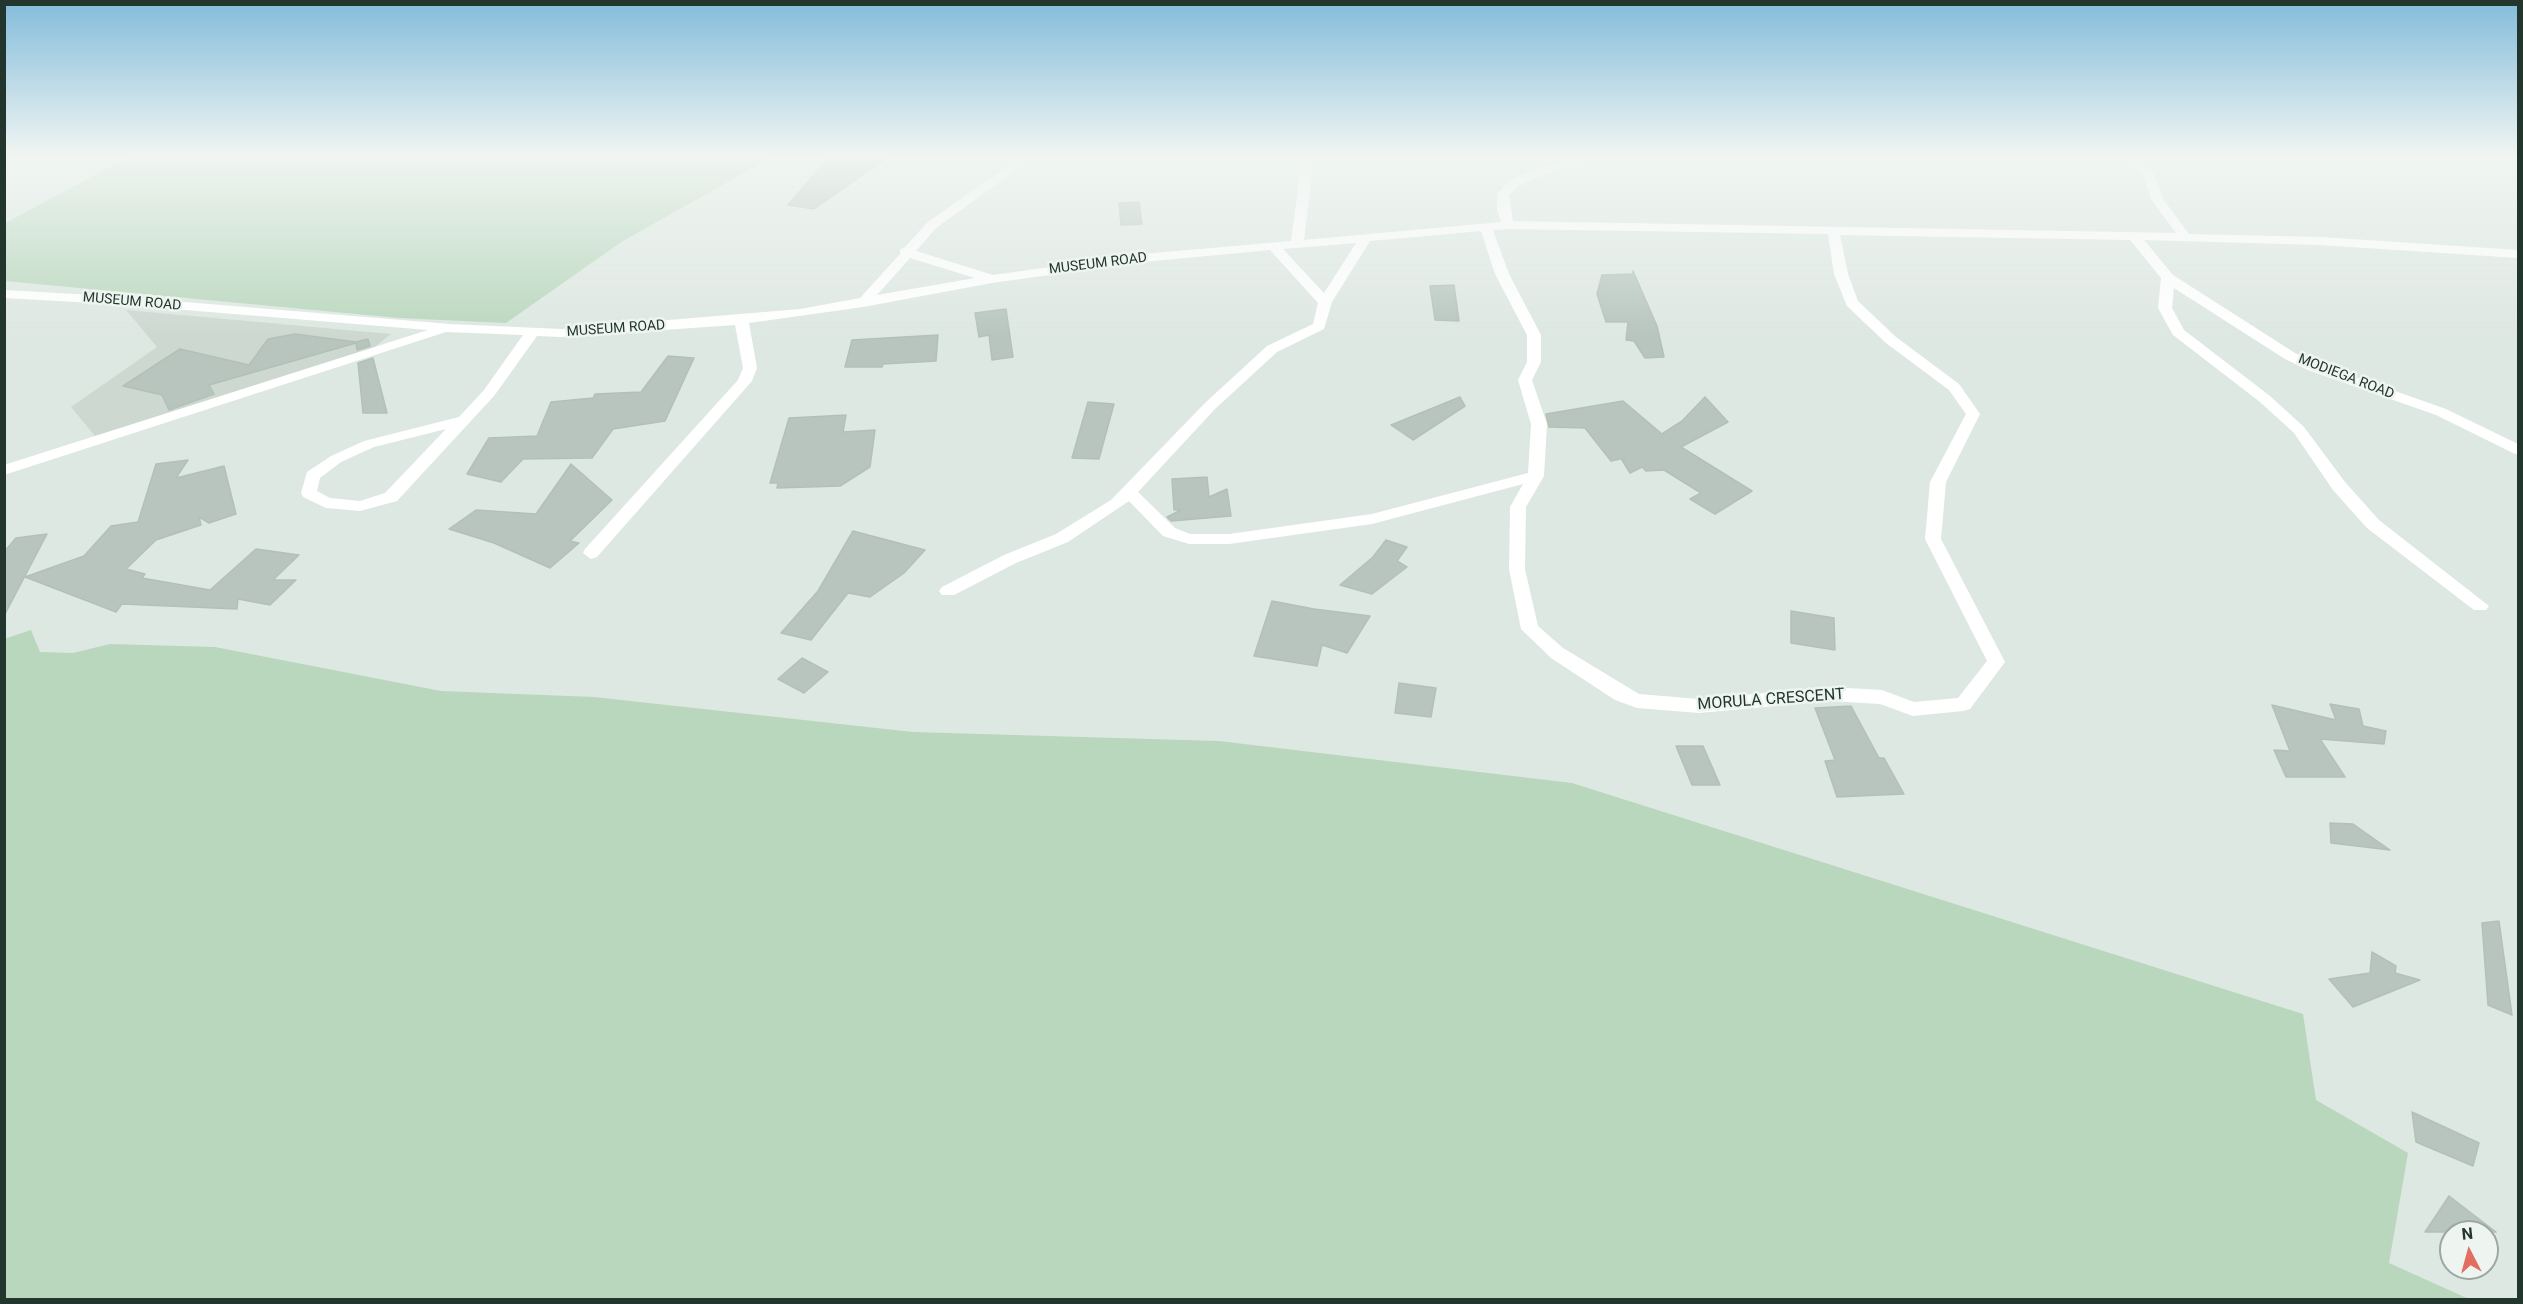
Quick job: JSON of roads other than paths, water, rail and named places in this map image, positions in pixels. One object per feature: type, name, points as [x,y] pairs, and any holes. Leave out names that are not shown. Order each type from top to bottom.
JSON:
[{"type":"street","points":[[863,303],[905,252],[932,225],[945,216]]},
{"type":"street","points":[[1297,243],[1301,216]]},
{"type":"street","points":[[1505,216],[1508,225]]},
{"type":"street","points":[[2169,216],[2185,237]]},
{"type":"street","name":"MUSEUM ROAD","points":[[4,294],[113,300],[531,333],[634,329],[741,320],[863,303],[992,279],[1143,258],[1508,225],[2185,237],[2321,241],[2518,254]]},
{"type":"street","name":"MORULA CRESCENT","points":[[1485,226],[1502,274],[1534,335],[1534,362],[1525,380],[1539,424],[1536,476],[1518,507],[1517,569],[1526,621],[1530,629],[1557,653],[1637,701],[1699,706],[1830,694],[1882,697],[1913,709],[1963,704],[1996,662],[1933,538],[1938,482],[1973,414],[1954,387],[1891,340],[1852,303],[1842,274],[1833,229]]},
{"type":"street","points":[[948,591],[1010,559],[1062,538],[1117,504],[1210,406],[1272,349],[1319,326],[1325,302],[1367,236]]},
{"type":"street","name":"MODIEGA ROAD","points":[[2134,236],[2168,278],[2290,356],[2313,367],[2441,412],[2518,450]]},
{"type":"street","points":[[1272,245],[1325,302]]},
{"type":"street","points":[[905,252],[992,279]]},
{"type":"street","points":[[2168,278],[2165,308],[2178,332],[2265,399],[2299,430],[2339,486],[2373,524],[2480,606]]},
{"type":"street","points":[[591,553],[745,381],[750,368],[741,320]]},
{"type":"street","points":[[4,470],[450,328]]},
{"type":"street","points":[[464,420],[369,444],[336,459],[313,476],[309,493],[326,503],[360,506],[391,497],[411,473],[464,420],[489,393],[531,333]]},
{"type":"street","points":[[1129,492],[1168,532],[1189,539],[1229,539],[1372,519],[1536,476]]}]
